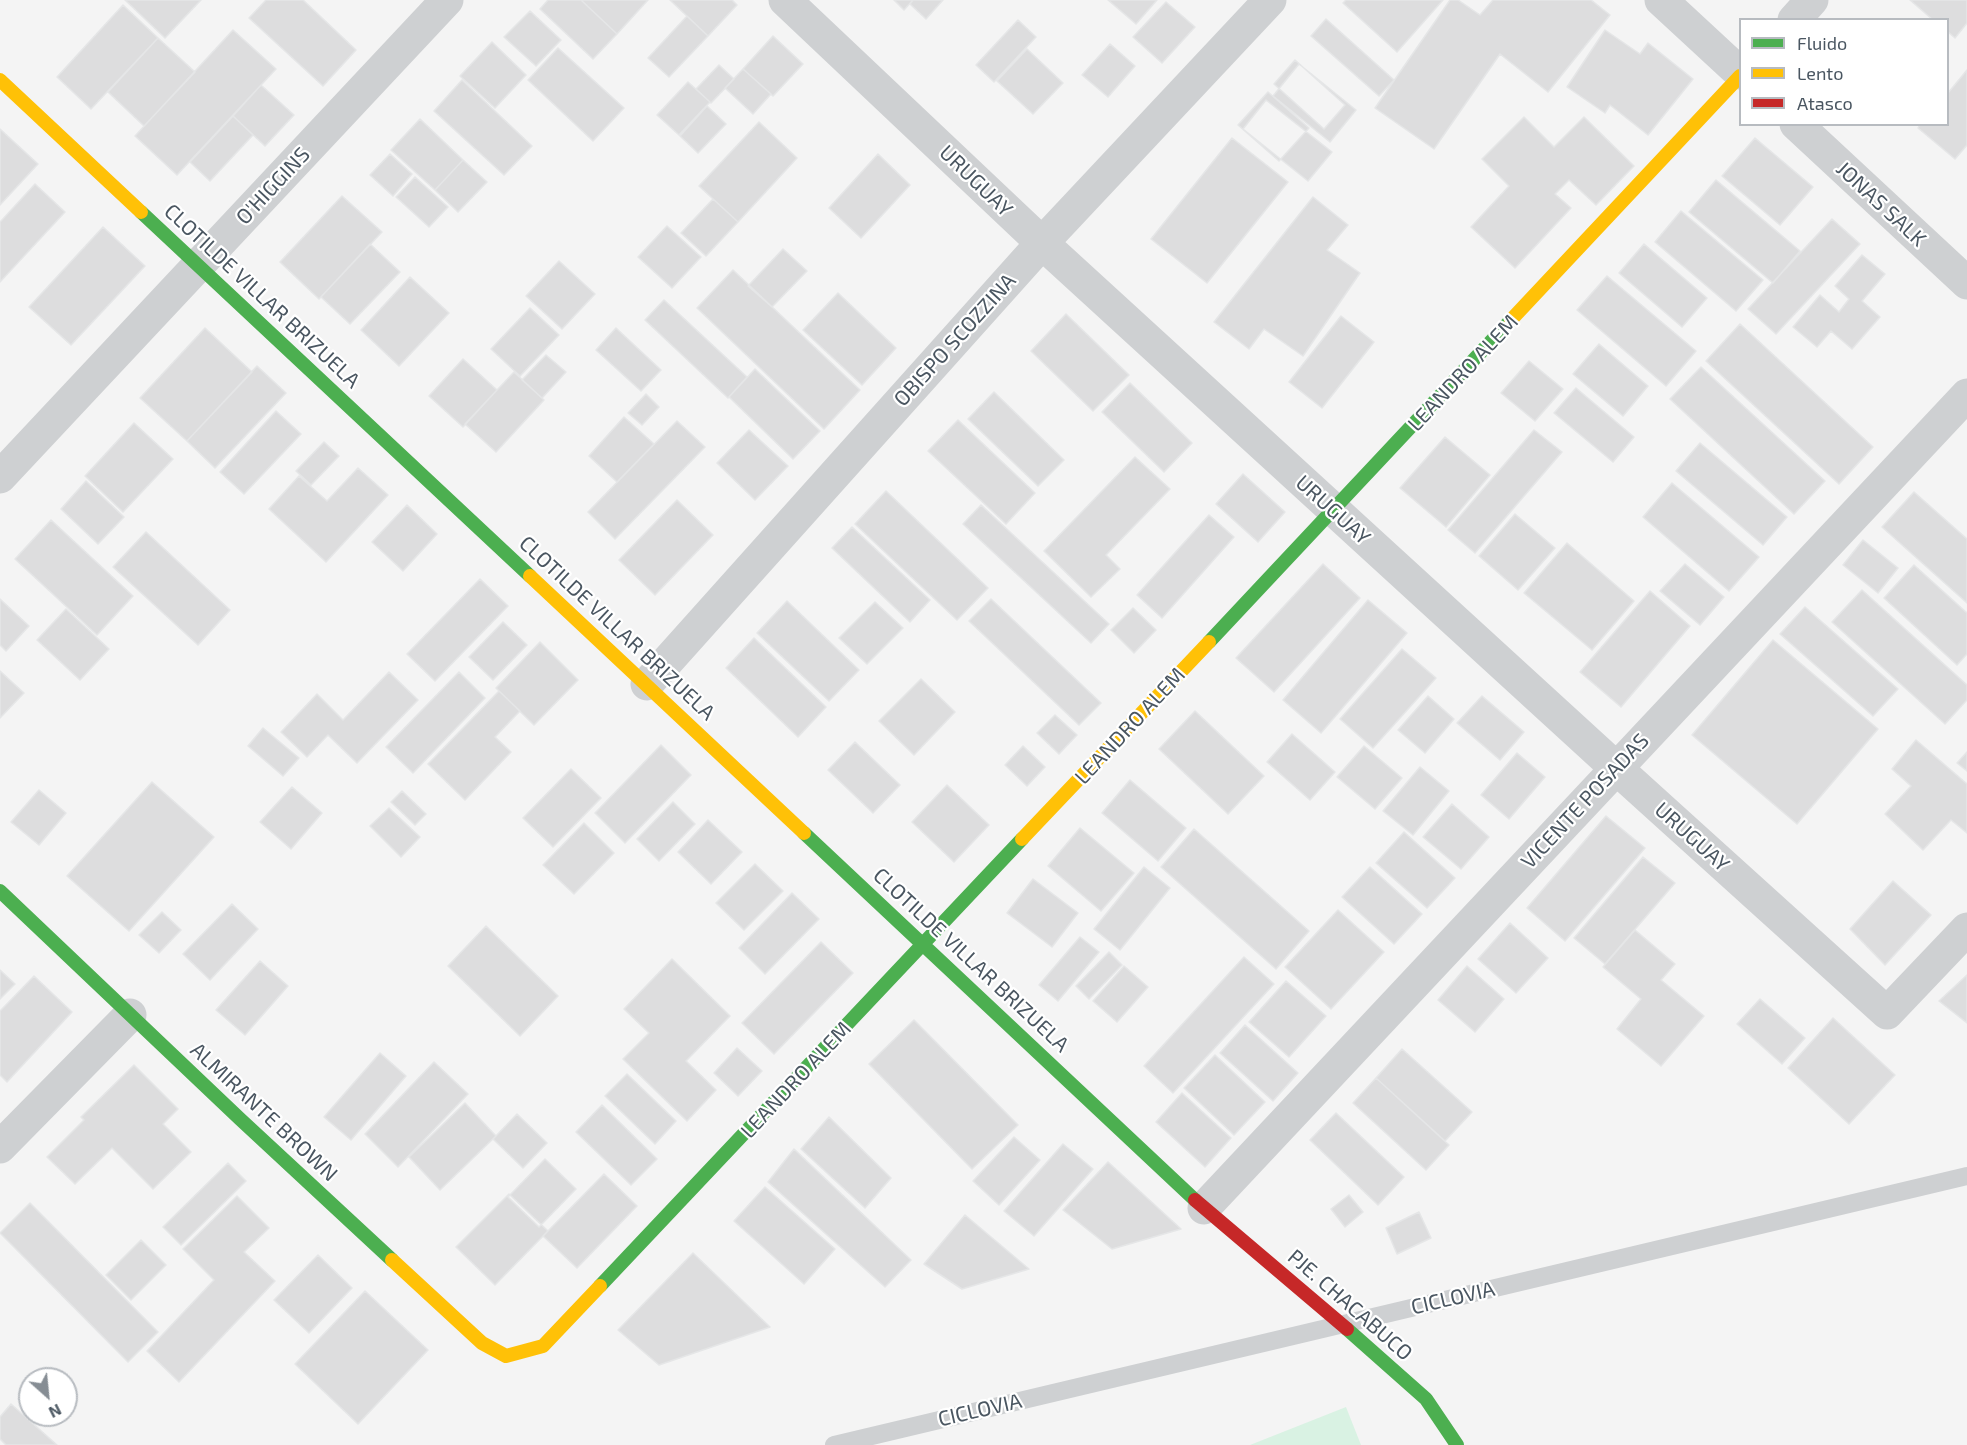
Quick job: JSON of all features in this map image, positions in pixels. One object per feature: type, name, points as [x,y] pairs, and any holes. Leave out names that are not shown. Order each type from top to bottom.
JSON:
[{"type":"street","name":"O'HIGGINS","points":[[0,477],[447,0]]},
{"type":"street","name":"URUGUAY","points":[[785,0],[1042,243],[1887,1013],[1967,929]]},
{"type":"street","name":"OBISPO SCOZZINA","points":[[646,684],[1042,243],[1270,0]]},
{"type":"street","points":[[1661,0],[1739,74]]},
{"type":"street","points":[[1796,18],[1812,0]]},
{"type":"street","name":"LEANDRO ALEM","points":[[506,1356],[543,1346],[1334,510],[1739,76]]},
{"type":"street","name":"CLOTILDE VILLAR BRIZUELA","points":[[0,80],[1204,1208]]},
{"type":"street","name":"JONAS SALK","points":[[1798,126],[1967,283]]},
{"type":"street","name":"VICENTE POSADAS","points":[[1204,1208],[1967,395]]},
{"type":"street","name":"ALMIRANTE BROWN","points":[[0,891],[482,1343],[506,1356]]},
{"type":"street","points":[[0,1147],[130,1015]]},
{"type":"street","name":"PJE. CHACABUCO","points":[[1204,1208],[1392,1367],[1426,1399],[1457,1445]]},
{"type":"lane","name":"CICLOVIA","points":[[834,1445],[1967,1176]]},
{"type":"green space","points":[[1346,1407],[1361,1445],[1250,1445]]},
{"type":"building","points":[[125,0],[201,0],[165,38]]},
{"type":"building","points":[[266,0],[303,0],[356,50],[323,86],[249,18]]},
{"type":"building","points":[[548,0],[581,0],[617,34],[593,59],[540,9]]},
{"type":"building","points":[[581,0],[648,0],[617,34]]},
{"type":"building","points":[[670,0],[732,0],[737,5],[708,36]]},
{"type":"building","points":[[894,0],[913,0],[904,10]]},
{"type":"building","points":[[913,0],[943,0],[926,19],[910,4]]},
{"type":"building","points":[[1108,0],[1157,0],[1136,24]]},
{"type":"building","points":[[1346,0],[1443,0],[1397,52],[1343,3]]},
{"type":"building","points":[[1450,0],[1458,0],[1480,15],[1493,0],[1591,0],[1610,15],[1548,92],[1500,54],[1434,149],[1375,108]]},
{"type":"building","points":[[1910,0],[1967,0],[1967,23],[1955,38],[1949,33],[1949,18],[1931,18]]},
{"type":"building","points":[[1166,2],[1195,27],[1162,63],[1133,37]]},
{"type":"building","points":[[123,5],[158,38],[91,109],[57,77]]},
{"type":"building","points":[[530,11],[561,40],[536,66],[504,37]]},
{"type":"building","points":[[687,16],[708,36],[669,77],[648,58]]},
{"type":"building","points":[[1326,19],[1394,80],[1379,96],[1311,36]]},
{"type":"building","points":[[1018,20],[1036,37],[994,82],[976,65]]},
{"type":"building","points":[[233,30],[276,69],[177,175],[135,136]]},
{"type":"building","points":[[1605,30],[1640,54],[1648,43],[1693,79],[1648,135],[1610,105],[1605,113],[1567,87]]},
{"type":"building","points":[[773,36],[803,64],[773,96],[743,69]]},
{"type":"building","points":[[158,38],[195,72],[144,126],[108,92]]},
{"type":"building","points":[[492,42],[526,75],[495,108],[460,76]]},
{"type":"building","points":[[1110,44],[1135,66],[1108,97],[1082,75]]},
{"type":"building","points":[[558,48],[624,108],[593,141],[528,80]]},
{"type":"building","points":[[1027,49],[1063,83],[1033,114],[997,81]]},
{"type":"building","points":[[1295,60],[1345,105],[1324,129],[1274,84]]},
{"type":"building","points":[[1299,64],[1356,110],[1330,142],[1273,96]]},
{"type":"building","points":[[719,65],[734,79],[711,103],[696,89]]},
{"type":"building","points":[[743,69],[771,94],[753,114],[725,88]]},
{"type":"building","points":[[1967,70],[1967,145],[1955,159],[1918,128],[1919,126],[1949,126],[1949,92]]},
{"type":"building","points":[[462,80],[532,146],[504,175],[434,111]]},
{"type":"building","points":[[688,82],[710,102],[679,135],[657,115]]},
{"type":"building","points":[[261,85],[294,115],[265,146],[233,116]]},
{"type":"building","points":[[1268,92],[1309,128],[1279,161],[1238,125]]},
{"type":"building","points":[[1266,100],[1332,152],[1308,181],[1243,129]]},
{"type":"building","points":[[707,106],[726,124],[698,153],[680,136]]},
{"type":"building","points":[[233,116],[253,135],[210,181],[190,162]]},
{"type":"building","points":[[1524,117],[1554,147],[1584,117],[1634,166],[1596,205],[1569,180],[1555,194],[1571,208],[1515,268],[1471,227],[1509,186],[1482,159]]},
{"type":"building","points":[[420,119],[463,160],[435,190],[391,150]]},
{"type":"building","points":[[759,122],[797,158],[738,222],[699,186]]},
{"type":"building","points":[[0,129],[38,164],[0,205]]},
{"type":"building","points":[[1232,138],[1288,182],[1207,283],[1151,239]]},
{"type":"building","points":[[1755,138],[1813,187],[1780,225],[1722,176]]},
{"type":"building","points":[[390,154],[412,174],[393,196],[370,175]]},
{"type":"building","points":[[878,154],[910,185],[861,238],[829,208]]},
{"type":"building","points":[[463,160],[487,182],[458,212],[435,190]]},
{"type":"building","points":[[415,177],[448,207],[429,227],[396,197]]},
{"type":"building","points":[[1716,180],[1800,251],[1773,283],[1689,212]]},
{"type":"building","points":[[35,184],[65,212],[0,282],[0,222]]},
{"type":"building","points":[[342,196],[382,232],[319,299],[280,262]]},
{"type":"building","points":[[1313,197],[1348,225],[1327,250],[1360,273],[1303,356],[1264,329],[1249,349],[1214,322]]},
{"type":"building","points":[[713,199],[738,222],[706,256],[681,233]]},
{"type":"building","points":[[1681,211],[1763,280],[1736,311],[1655,242]]},
{"type":"building","points":[[1832,219],[1860,244],[1776,334],[1748,309]]},
{"type":"building","points":[[667,226],[701,257],[672,288],[638,257]]},
{"type":"building","points":[[103,227],[145,266],[71,345],[29,307]]},
{"type":"building","points":[[370,244],[400,272],[350,324],[321,297]]},
{"type":"building","points":[[1644,244],[1707,298],[1682,327],[1619,273]]},
{"type":"building","points":[[783,249],[807,271],[772,307],[748,286]]},
{"type":"building","points":[[1862,255],[1885,274],[1862,301],[1880,317],[1852,349],[1831,331],[1817,347],[1793,327],[1820,295],[1839,312],[1849,299],[1835,286]]},
{"type":"building","points":[[559,261],[595,294],[562,329],[526,296]]},
{"type":"building","points":[[733,270],[860,390],[824,429],[697,308]]},
{"type":"building","points":[[1607,276],[1696,351],[1666,386],[1577,310]]},
{"type":"building","points":[[410,277],[449,313],[399,366],[361,330]]},
{"type":"building","points":[[838,293],[896,348],[862,385],[803,330]]},
{"type":"building","points":[[664,300],[747,377],[728,398],[645,320]]},
{"type":"building","points":[[530,308],[559,335],[520,376],[491,349]]},
{"type":"building","points":[[1066,314],[1129,375],[1093,411],[1031,351]]},
{"type":"building","points":[[1341,316],[1374,342],[1322,408],[1289,382]]},
{"type":"building","points":[[1740,324],[1873,447],[1839,484],[1706,361]]},
{"type":"building","points":[[205,328],[252,372],[187,441],[140,398]]},
{"type":"building","points":[[616,328],[661,370],[641,391],[596,350]]},
{"type":"building","points":[[1599,344],[1648,386],[1623,416],[1573,374]]},
{"type":"building","points":[[546,355],[566,372],[542,398],[522,380]]},
{"type":"building","points":[[463,359],[497,390],[463,427],[429,396]]},
{"type":"building","points":[[1529,361],[1563,389],[1535,421],[1501,393]]},
{"type":"building","points":[[257,366],[286,393],[215,468],[187,441]]},
{"type":"building","points":[[1701,367],[1825,481],[1794,514],[1670,399]]},
{"type":"building","points":[[755,369],[820,431],[793,459],[729,397]]},
{"type":"building","points":[[514,372],[544,400],[496,452],[465,424]]},
{"type":"building","points":[[1130,383],[1192,443],[1164,472],[1102,412]]},
{"type":"building","points":[[1576,388],[1634,437],[1613,462],[1554,413]]},
{"type":"building","points":[[994,392],[1064,460],[1038,486],[968,419]]},
{"type":"building","points":[[646,394],[659,407],[642,425],[628,413]]},
{"type":"building","points":[[276,411],[301,434],[244,494],[220,472]]},
{"type":"building","points":[[624,417],[654,444],[617,482],[589,456]]},
{"type":"building","points":[[958,420],[1035,493],[1006,524],[928,451]]},
{"type":"building","points":[[677,421],[705,447],[615,539],[588,512]]},
{"type":"building","points":[[134,423],[173,459],[123,512],[85,476]]},
{"type":"building","points":[[749,430],[788,466],[755,500],[717,463]]},
{"type":"building","points":[[1534,430],[1562,452],[1475,553],[1448,530]]},
{"type":"building","points":[[1445,437],[1490,475],[1446,527],[1400,488]]},
{"type":"building","points":[[324,442],[339,456],[311,485],[296,471]]},
{"type":"building","points":[[1700,443],[1787,517],[1763,545],[1676,471]]},
{"type":"building","points":[[1135,457],[1170,489],[1106,555],[1120,569],[1091,597],[1044,551]]},
{"type":"building","points":[[358,468],[388,495],[326,562],[269,509],[299,476],[327,501]]},
{"type":"building","points":[[1243,474],[1285,512],[1258,542],[1216,504]]},
{"type":"building","points":[[86,481],[124,517],[98,544],[61,509]]},
{"type":"building","points":[[1672,483],[1759,557],[1729,591],[1643,517]]},
{"type":"building","points":[[886,491],[988,588],[957,620],[855,524]]},
{"type":"building","points":[[1914,492],[1967,539],[1967,603],[1882,527]]},
{"type":"building","points":[[677,500],[713,535],[655,595],[619,560]]},
{"type":"building","points":[[407,505],[437,534],[403,571],[372,542]]},
{"type":"building","points":[[981,505],[1109,624],[1091,643],[963,524]]},
{"type":"building","points":[[1515,514],[1555,548],[1518,590],[1479,556]]},
{"type":"building","points":[[1209,515],[1234,537],[1162,618],[1137,595]]},
{"type":"building","points":[[51,520],[133,596],[97,635],[15,559]]},
{"type":"building","points":[[852,527],[930,600],[910,622],[832,548]]},
{"type":"building","points":[[146,532],[230,610],[198,645],[113,567]]},
{"type":"building","points":[[1863,540],[1898,568],[1878,593],[1843,565]]},
{"type":"building","points":[[1567,543],[1634,601],[1592,650],[1524,593]]},
{"type":"building","points":[[1323,564],[1360,598],[1274,692],[1236,658]]},
{"type":"building","points":[[1685,564],[1724,597],[1700,625],[1660,591]]},
{"type":"building","points":[[1914,565],[1967,613],[1967,654],[1957,665],[1884,598]]},
{"type":"building","points":[[480,579],[508,606],[435,681],[407,654]]},
{"type":"building","points":[[1862,590],[1967,685],[1967,700],[1945,724],[1832,622]]},
{"type":"building","points":[[1650,591],[1690,626],[1621,707],[1580,672]]},
{"type":"building","points":[[0,599],[29,626],[6,651],[0,645]]},
{"type":"building","points":[[991,599],[1101,703],[1079,725],[969,621]]},
{"type":"building","points":[[1368,600],[1407,633],[1321,733],[1283,700]]},
{"type":"building","points":[[787,601],[859,670],[829,701],[757,633]]},
{"type":"building","points":[[875,602],[903,628],[867,664],[839,638]]},
{"type":"building","points":[[1805,607],[1898,689],[1873,716],[1780,634]]},
{"type":"building","points":[[1133,608],[1156,630],[1134,653],[1111,630]]},
{"type":"building","points":[[66,609],[109,649],[80,680],[37,640]]},
{"type":"building","points":[[503,622],[527,645],[493,680],[469,657]]},
{"type":"building","points":[[754,638],[826,707],[798,737],[726,668]]},
{"type":"building","points":[[1773,640],[1878,729],[1797,824],[1692,735]]},
{"type":"building","points":[[540,642],[578,680],[534,725],[496,688]]},
{"type":"building","points":[[1402,649],[1436,678],[1373,748],[1340,719]]},
{"type":"building","points":[[0,671],[24,693],[0,718]]},
{"type":"building","points":[[389,672],[418,700],[357,763],[328,735],[307,757],[281,732],[317,694],[343,720]]},
{"type":"building","points":[[459,672],[485,698],[413,773],[386,747]]},
{"type":"building","points":[[921,679],[955,712],[914,755],[879,721]]},
{"type":"building","points":[[499,691],[520,711],[495,737],[511,752],[465,800],[428,764]]},
{"type":"building","points":[[1428,696],[1454,719],[1425,753],[1398,730]]},
{"type":"building","points":[[1482,696],[1524,732],[1500,760],[1457,723]]},
{"type":"building","points":[[1195,711],[1264,776],[1228,814],[1159,749]]},
{"type":"building","points":[[1055,715],[1077,735],[1059,754],[1037,733]]},
{"type":"building","points":[[263,728],[299,758],[283,776],[248,746]]},
{"type":"building","points":[[1292,734],[1335,772],[1310,800],[1267,762]]},
{"type":"building","points":[[1916,740],[1967,784],[1967,833],[1951,820],[1923,850],[1885,814],[1911,786],[1892,769]]},
{"type":"building","points":[[855,742],[900,785],[873,813],[828,770]]},
{"type":"building","points":[[661,745],[691,775],[625,843],[595,813]]},
{"type":"building","points":[[1023,746],[1045,767],[1027,786],[1005,765]]},
{"type":"building","points":[[1364,746],[1402,778],[1375,809],[1337,777]]},
{"type":"building","points":[[1967,752],[1967,771],[1957,763]]},
{"type":"building","points":[[1517,753],[1545,777],[1509,819],[1481,795]]},
{"type":"building","points":[[1420,767],[1449,791],[1413,835],[1383,811]]},
{"type":"building","points":[[571,769],[601,798],[553,847],[523,818]]},
{"type":"building","points":[[1130,780],[1186,828],[1158,861],[1102,813]]},
{"type":"building","points":[[152,782],[214,837],[129,931],[67,876]]},
{"type":"building","points":[[947,785],[989,825],[954,862],[912,822]]},
{"type":"building","points":[[292,787],[322,813],[291,849],[260,822]]},
{"type":"building","points":[[39,790],[66,813],[39,845],[11,822]]},
{"type":"building","points":[[402,791],[426,814],[415,825],[391,802]]},
{"type":"building","points":[[673,802],[695,824],[659,861],[637,839]]},
{"type":"building","points":[[1452,804],[1489,837],[1461,869],[1423,837]]},
{"type":"building","points":[[389,808],[420,837],[401,857],[370,826]]},
{"type":"building","points":[[1606,816],[1645,848],[1565,941],[1527,908]]},
{"type":"building","points":[[708,820],[742,852],[711,884],[678,852]]},
{"type":"building","points":[[584,823],[614,853],[574,894],[543,865]]},
{"type":"building","points":[[1080,828],[1134,873],[1101,911],[1048,866]]},
{"type":"building","points":[[1194,829],[1309,931],[1276,969],[1161,867]]},
{"type":"building","points":[[1404,832],[1455,878],[1427,908],[1376,863]]},
{"type":"building","points":[[1643,857],[1675,883],[1605,964],[1574,938]]},
{"type":"building","points":[[755,864],[783,891],[744,930],[716,903]]},
{"type":"building","points":[[1144,867],[1170,888],[1120,950],[1094,929]]},
{"type":"building","points":[[1370,867],[1422,914],[1394,944],[1342,897]]},
{"type":"building","points":[[1033,879],[1078,913],[1052,947],[1007,913]]},
{"type":"building","points":[[1893,881],[1931,915],[1885,965],[1850,929]]},
{"type":"building","points":[[792,893],[819,919],[765,974],[739,948]]},
{"type":"building","points":[[232,904],[258,929],[210,980],[183,954]]},
{"type":"building","points":[[1338,910],[1384,952],[1331,1009],[1285,967]]},
{"type":"building","points":[[162,912],[181,930],[159,953],[139,935]]},
{"type":"building","points":[[1510,923],[1548,958],[1516,993],[1478,959]]},
{"type":"building","points":[[486,926],[558,996],[520,1036],[448,966]]},
{"type":"building","points":[[1635,930],[1675,964],[1661,980],[1704,1016],[1661,1066],[1617,1029],[1641,999],[1603,967]]},
{"type":"building","points":[[1080,937],[1099,952],[1058,1001],[1039,985]]},
{"type":"building","points":[[821,942],[853,973],[774,1054],[742,1023]]},
{"type":"building","points":[[1109,952],[1122,965],[1089,999],[1076,986]]},
{"type":"building","points":[[1244,957],[1274,984],[1173,1093],[1144,1066]]},
{"type":"building","points":[[672,959],[730,1016],[686,1061],[716,1090],[687,1121],[623,1059],[649,1033],[624,1009]]},
{"type":"building","points":[[260,961],[288,986],[245,1035],[216,1010]]},
{"type":"building","points":[[1124,966],[1148,987],[1117,1022],[1093,1001]]},
{"type":"building","points":[[1467,966],[1504,999],[1475,1032],[1438,1000]]},
{"type":"building","points":[[0,970],[15,984],[0,999]]},
{"type":"building","points":[[1967,975],[1967,1023],[1939,1001]]},
{"type":"building","points":[[34,976],[72,1012],[7,1082],[0,1075],[0,1011]]},
{"type":"building","points":[[1286,981],[1326,1016],[1289,1057],[1249,1022]]},
{"type":"building","points":[[1760,999],[1805,1038],[1782,1064],[1737,1024]]},
{"type":"building","points":[[1833,1018],[1895,1075],[1849,1124],[1788,1068]]},
{"type":"building","points":[[914,1020],[1018,1125],[972,1169],[869,1064]]},
{"type":"building","points":[[1245,1025],[1298,1073],[1273,1101],[1220,1053]]},
{"type":"building","points":[[737,1048],[762,1071],[738,1096],[714,1073]]},
{"type":"building","points":[[1402,1049],[1472,1112],[1445,1141],[1376,1078]]},
{"type":"building","points":[[380,1053],[406,1076],[351,1140],[324,1117]]},
{"type":"building","points":[[1215,1055],[1265,1102],[1234,1135],[1184,1088]]},
{"type":"building","points":[[434,1062],[468,1094],[398,1167],[365,1134]]},
{"type":"building","points":[[134,1065],[178,1109],[163,1124],[191,1152],[153,1189],[112,1148],[75,1184],[47,1157],[84,1120],[81,1117]]},
{"type":"building","points":[[627,1074],[676,1121],[655,1144],[605,1096]]},
{"type":"building","points":[[1376,1078],[1449,1145],[1426,1170],[1353,1103]]},
{"type":"building","points":[[1182,1093],[1231,1138],[1205,1167],[1156,1122]]},
{"type":"building","points":[[465,1103],[496,1136],[440,1190],[409,1157]]},
{"type":"building","points":[[602,1105],[657,1159],[631,1185],[576,1132]]},
{"type":"building","points":[[1336,1113],[1404,1177],[1378,1205],[1310,1140]]},
{"type":"building","points":[[517,1114],[547,1143],[523,1168],[493,1139]]},
{"type":"building","points":[[829,1117],[891,1178],[865,1208],[801,1149]]},
{"type":"building","points":[[1014,1137],[1040,1160],[999,1205],[973,1181]]},
{"type":"building","points":[[1063,1144],[1093,1169],[1034,1236],[1004,1211]]},
{"type":"building","points":[[794,1149],[911,1260],[885,1287],[768,1182]]},
{"type":"building","points":[[545,1159],[576,1189],[539,1227],[508,1197]]},
{"type":"building","points":[[1108,1162],[1181,1229],[1112,1249],[1063,1210]]},
{"type":"building","points":[[228,1163],[246,1181],[181,1245],[163,1227]]},
{"type":"building","points":[[604,1174],[637,1206],[577,1268],[543,1236]]},
{"type":"building","points":[[765,1187],[835,1249],[804,1284],[734,1221]]},
{"type":"building","points":[[509,1194],[548,1231],[495,1285],[456,1247]]},
{"type":"building","points":[[1349,1195],[1363,1212],[1345,1227],[1331,1209]]},
{"type":"building","points":[[237,1196],[269,1228],[244,1252],[275,1281],[179,1382],[147,1351],[214,1280],[183,1249]]},
{"type":"building","points":[[30,1203],[158,1332],[128,1362],[0,1233]]},
{"type":"building","points":[[1419,1212],[1431,1238],[1397,1254],[1386,1228]]},
{"type":"building","points":[[965,1215],[1029,1269],[962,1289],[924,1264]]},
{"type":"building","points":[[141,1240],[166,1265],[131,1300],[106,1275]]},
{"type":"building","points":[[693,1253],[770,1327],[659,1365],[618,1330]]},
{"type":"building","points":[[318,1255],[352,1288],[309,1333],[274,1300]]},
{"type":"building","points":[[365,1291],[428,1350],[358,1424],[295,1364]]},
{"type":"building","points":[[11,1404],[18,1410],[18,1427],[37,1427],[57,1445],[6,1445],[0,1439],[0,1417]]},
{"type":"traffic: fast","points":[[141,212],[530,576]]},
{"type":"traffic: fast","points":[[1209,642],[1511,320]]},
{"type":"traffic: fast","points":[[804,833],[1195,1200]]},
{"type":"traffic: fast","points":[[600,1286],[1022,839]]},
{"type":"traffic: fast","points":[[0,891],[392,1260]]},
{"type":"traffic: fast","points":[[1347,1329],[1426,1399],[1457,1445]]},
{"type":"traffic: slow","points":[[1511,320],[1739,77]]},
{"type":"traffic: slow","points":[[0,80],[141,212]]},
{"type":"traffic: slow","points":[[530,576],[804,833]]},
{"type":"traffic: slow","points":[[1022,839],[1209,642]]},
{"type":"traffic: slow","points":[[392,1260],[482,1343],[506,1356],[543,1346],[600,1286]]},
{"type":"traffic: jam","points":[[1195,1200],[1347,1329]]}]
